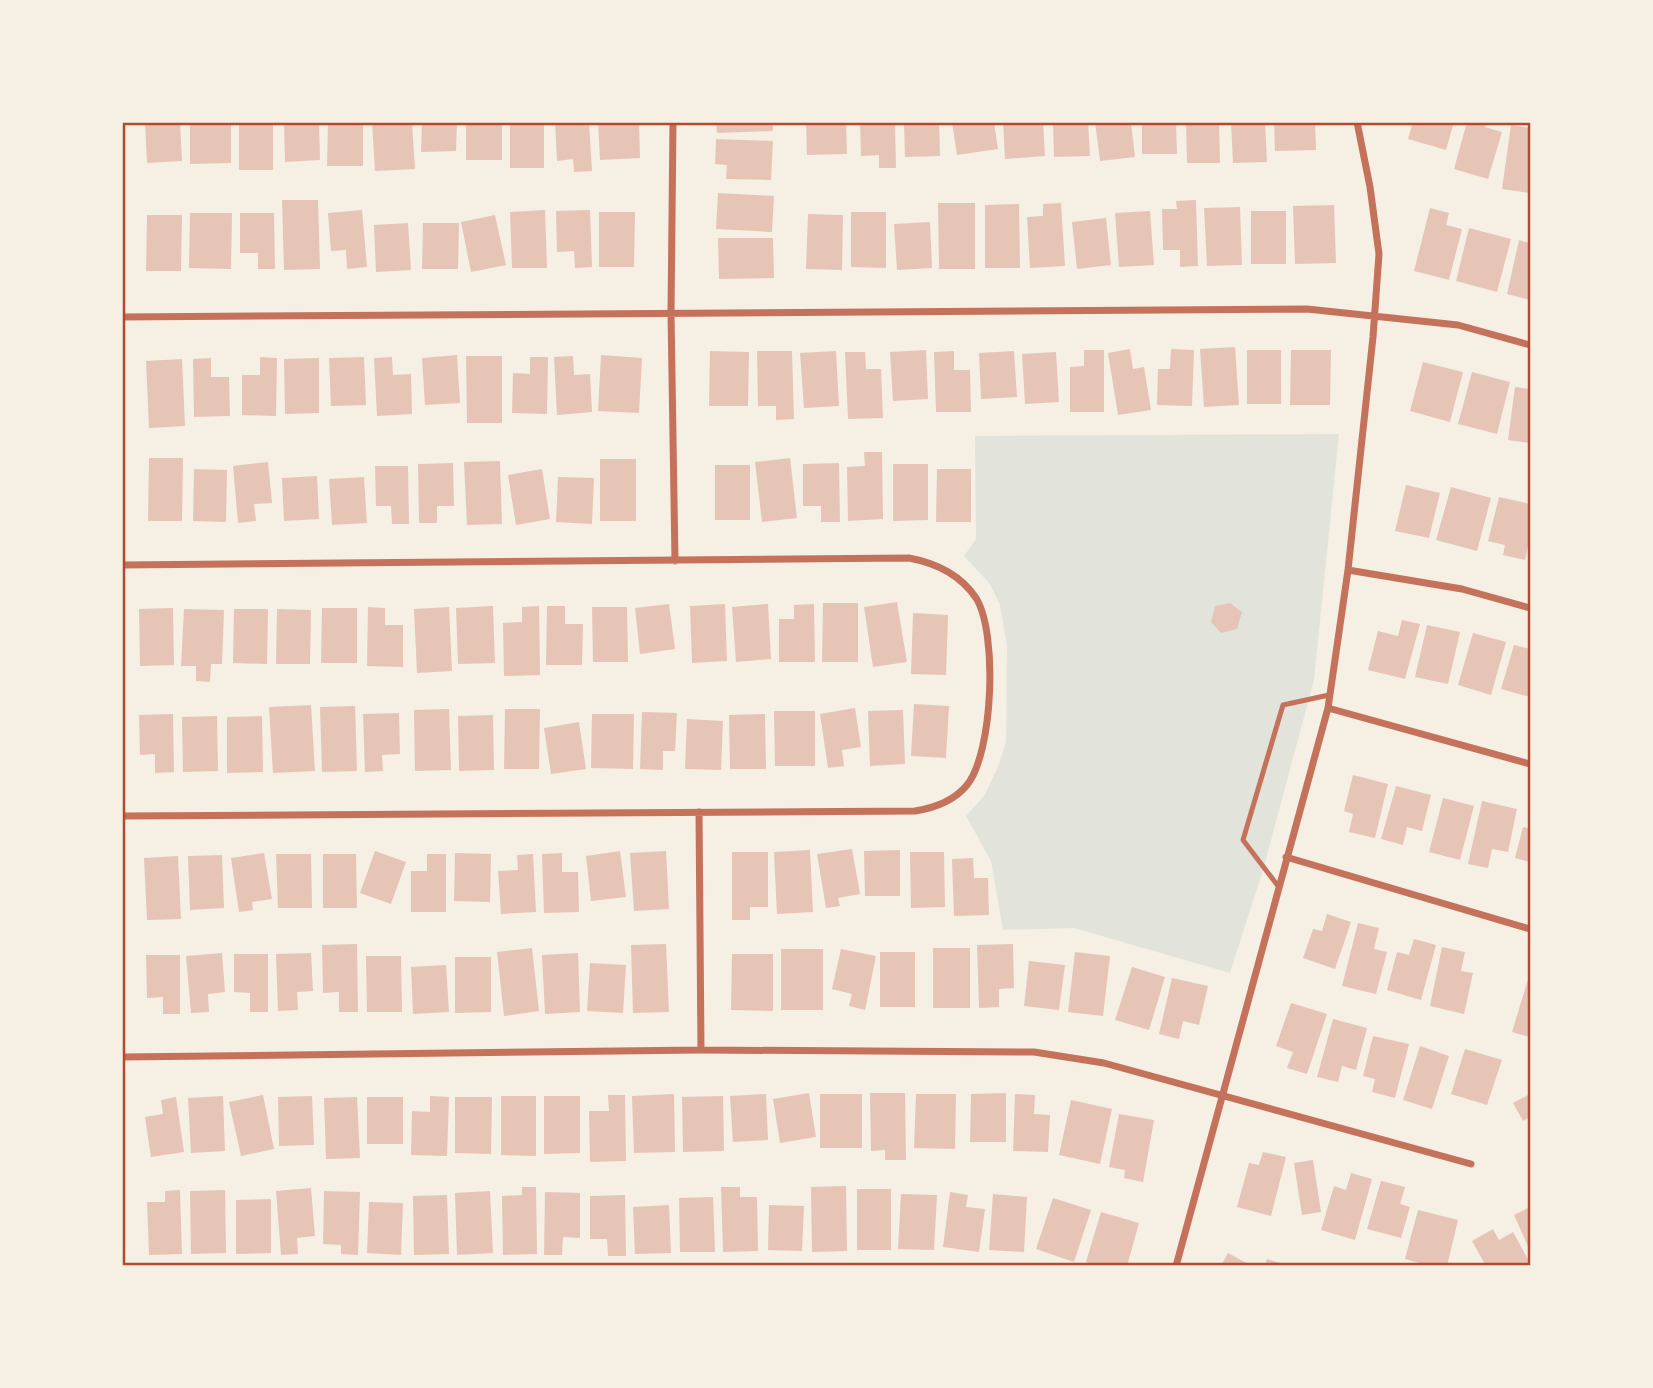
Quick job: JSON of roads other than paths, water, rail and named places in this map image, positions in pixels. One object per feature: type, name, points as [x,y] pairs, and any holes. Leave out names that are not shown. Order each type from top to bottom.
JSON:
[{"type":"street","points":[[673,122],[671,313],[675,561]]},
{"type":"street","points":[[1176,1265],[1328,708],[1348,570],[1379,254],[1370,187],[1357,122]]},
{"type":"street","points":[[122,317],[1293,309],[1458,326],[1531,345]]},
{"type":"street","points":[[122,565],[909,558],[933,562],[960,579],[977,600],[988,632],[990,682],[984,747],[967,786],[953,798],[933,808],[915,811],[122,816]]},
{"type":"street","points":[[1348,570],[1462,589],[1531,608]]},
{"type":"street","points":[[1328,708],[1531,764]]},
{"type":"street","points":[[699,812],[701,1050]]},
{"type":"street","points":[[1286,857],[1531,929]]},
{"type":"street","points":[[122,1057],[701,1050],[1034,1052],[1104,1063],[1471,1164]]},
{"type":"lane","points":[[1278,886],[1243,840],[1283,705],[1329,695]]}]
